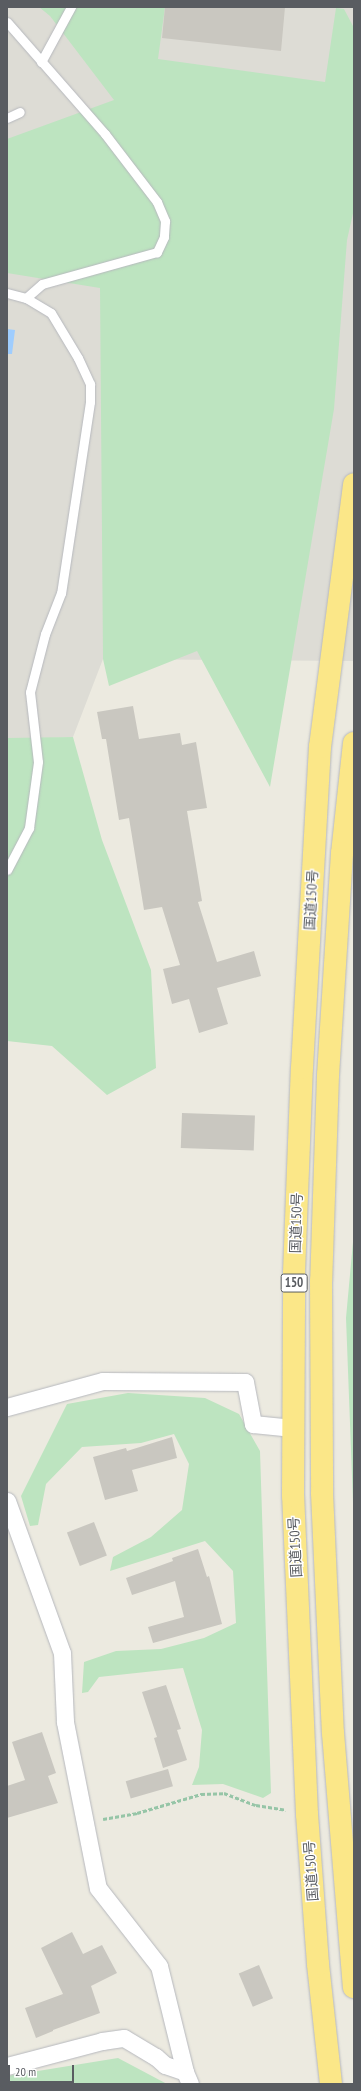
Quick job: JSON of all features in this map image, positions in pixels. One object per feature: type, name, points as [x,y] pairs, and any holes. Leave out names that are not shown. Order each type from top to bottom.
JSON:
[{"type":"highway","name":"国道150号","points":[[331,2084],[318,1964],[307,1814],[293,1496],[294,1273],[302,1068],[320,748],[354,484]]},
{"type":"highway","name":"国道150号","points":[[354,744],[342,853],[328,1075],[321,1281],[322,1493],[333,1725],[354,1987]]},
{"type":"street","points":[[7,1407],[103,1380],[245,1382],[253,1424],[293,1428]]},
{"type":"street","points":[[7,1501],[62,1653],[65,1722],[98,1888],[159,1966],[188,2078]]},
{"type":"street","points":[[7,2066],[102,2041],[124,2038],[188,2078]]},
{"type":"lane","points":[[41,62],[72,7]]},
{"type":"lane","points":[[7,22],[105,134],[157,202],[165,221],[164,237],[157,252],[42,284],[26,298]]},
{"type":"lane","points":[[7,118],[20,112]]},
{"type":"lane","points":[[7,292],[26,298],[51,313],[78,358],[90,384],[90,402],[61,593],[45,634],[30,692],[38,762],[29,828],[7,870]]},
{"type":"path","points":[[85,1822],[137,1813],[201,1794],[224,1793],[256,1805],[307,1814]]},
{"type":"shaded area","points":[[7,7],[354,7],[354,661],[103,659],[73,737],[50,738],[7,882]]},
{"type":"green space","points":[[39,7],[165,7],[158,59],[325,82],[336,8],[344,9],[354,28],[354,209],[347,240],[334,409],[270,787],[197,651],[109,686],[103,659],[100,288],[7,273],[7,139],[114,100],[50,16]]},
{"type":"green space","points":[[73,737],[102,840],[151,970],[156,1068],[107,1095],[52,1046],[7,1041],[7,738]]},
{"type":"green space","points":[[354,1231],[354,1529],[346,1318]]},
{"type":"green space","points":[[128,1393],[205,1398],[239,1414],[260,1451],[271,1793],[263,1798],[223,1784],[192,1785],[199,1767],[202,1730],[183,1668],[99,1677],[88,1692],[82,1693],[84,1662],[116,1651],[161,1649],[204,1638],[236,1623],[233,1571],[205,1541],[110,1571],[113,1557],[151,1537],[182,1510],[189,1464],[174,1434],[141,1443],[82,1447],[46,1484],[38,1525],[30,1526],[21,1496],[67,1404]]},
{"type":"green space","points":[[118,2058],[167,2084],[7,2084],[7,2076]]},
{"type":"water","points":[[7,329],[15,330],[12,354],[7,354]]},
{"type":"building","points":[[165,7],[285,7],[281,51],[162,38]]},
{"type":"building","points":[[133,706],[139,739],[180,733],[182,745],[196,742],[207,808],[187,811],[202,901],[198,902],[217,962],[254,951],[261,976],[217,988],[228,1024],[199,1033],[189,999],[172,1004],[163,969],[180,965],[162,907],[144,910],[129,818],[119,820],[106,739],[102,739],[97,712]]},
{"type":"building","points":[[182,1113],[255,1116],[254,1151],[181,1148]]},
{"type":"building","points":[[172,1437],[177,1458],[132,1470],[138,1491],[105,1500],[93,1457],[126,1448],[127,1451]]},
{"type":"building","points":[[94,1522],[107,1556],[80,1566],[67,1532]]},
{"type":"building","points":[[198,1549],[207,1577],[209,1576],[222,1624],[153,1643],[148,1627],[184,1617],[175,1581],[132,1595],[126,1578],[173,1561],[172,1558]]},
{"type":"building","points":[[166,1685],[181,1729],[177,1730],[187,1760],[163,1768],[154,1738],[157,1737],[142,1692]]},
{"type":"building","points":[[42,1732],[56,1773],[48,1776],[58,1803],[7,1818],[7,1786],[25,1780],[12,1742]]},
{"type":"building","points":[[168,1769],[173,1786],[131,1798],[126,1781]]},
{"type":"building","points":[[72,1932],[83,1954],[102,1945],[117,1973],[91,1986],[100,2013],[53,2030],[36,2038],[25,2008],[63,1994],[41,1948]]},
{"type":"building","points":[[259,1965],[273,1998],[253,2007],[239,1974]]}]
